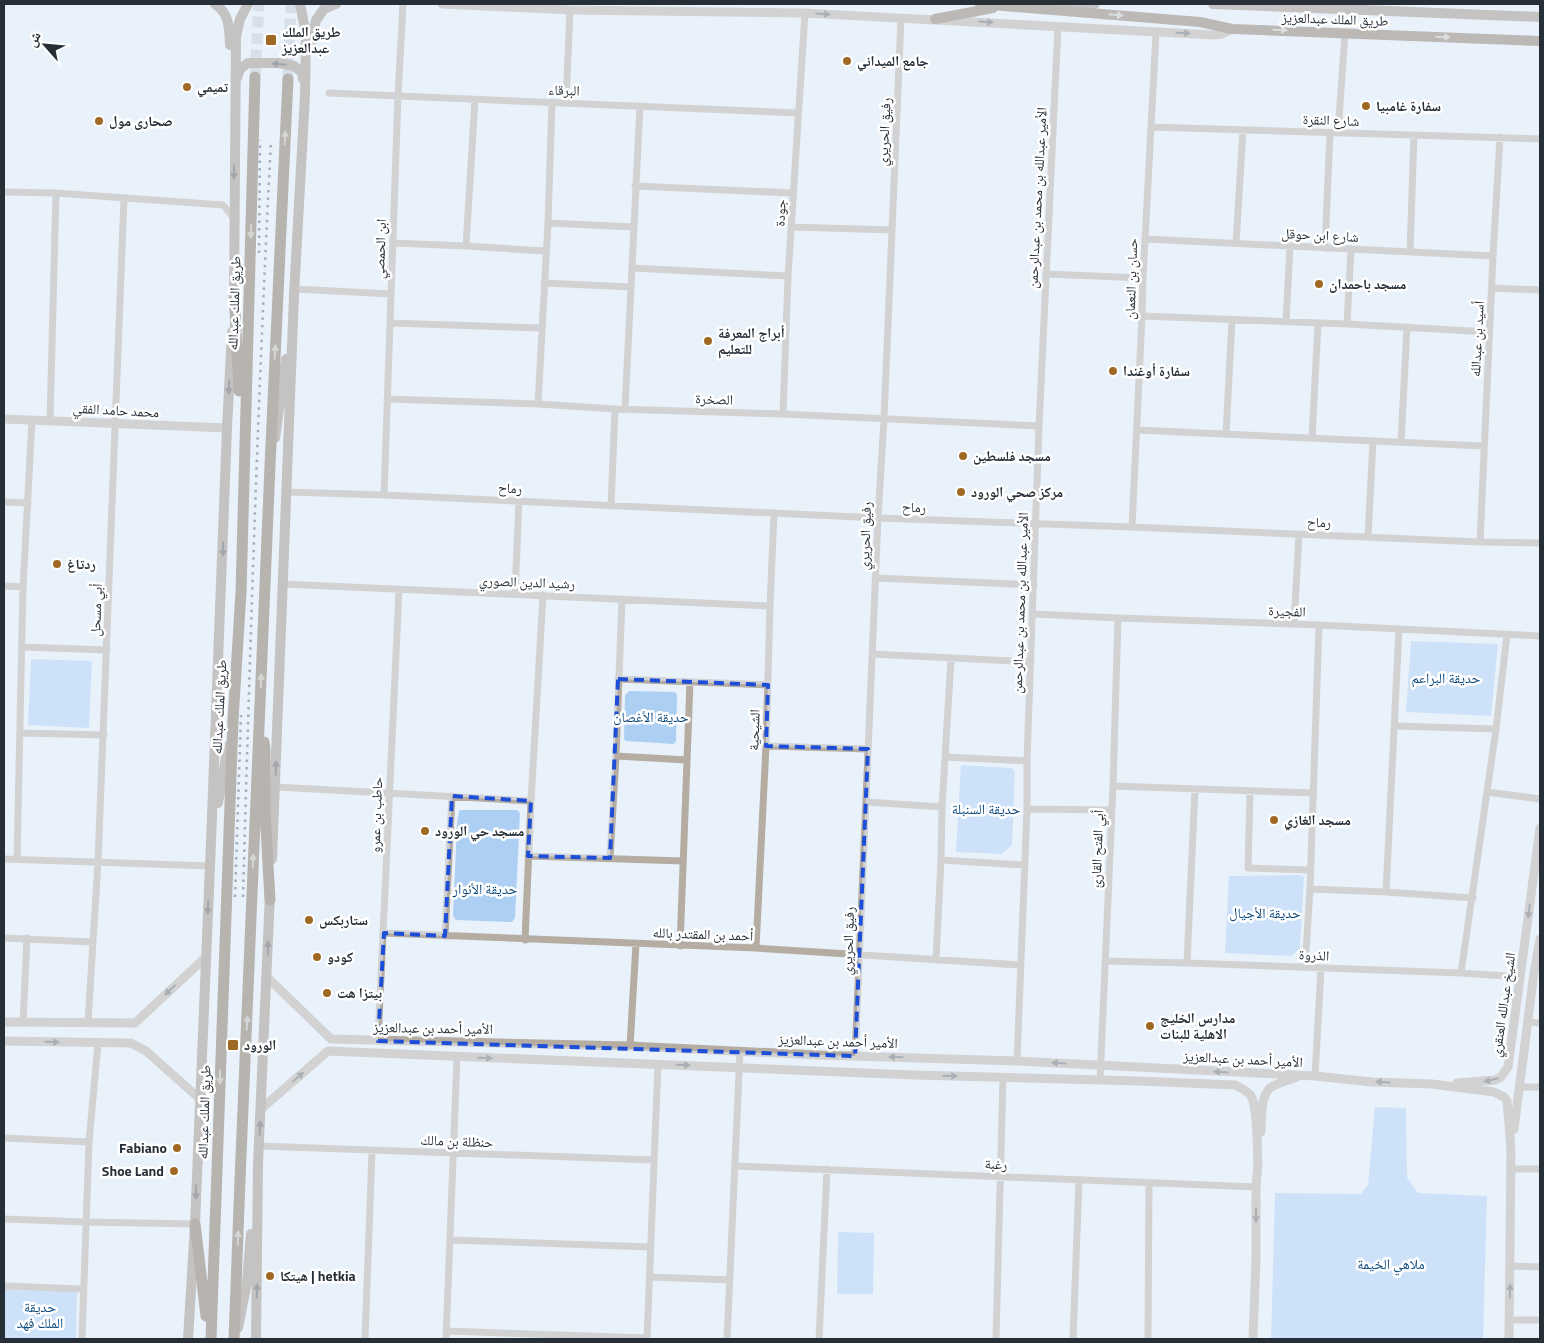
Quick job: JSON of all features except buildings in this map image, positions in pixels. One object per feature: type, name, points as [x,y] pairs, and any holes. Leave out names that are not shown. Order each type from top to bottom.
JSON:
[{"type":"highway","name":"طريق الملك عبدالله","points":[[211,1339],[232,720],[241,592],[243,471],[256,77]]},
{"type":"highway","points":[[235,1339],[259,714],[288,79]]},
{"type":"highway","points":[[234,290],[243,471]]},
{"type":"highway","points":[[259,714],[265,750],[265,810],[270,900]]},
{"type":"highway","points":[[195,1224],[207,1339]]},
{"type":"main road","points":[[214,4],[224,12],[229,22],[234,123]]},
{"type":"main road","points":[[188,1339],[195,1224],[222,579],[226,428],[234,290],[233,217],[236,36],[240,19],[248,4]]},
{"type":"main road","points":[[235,1339],[247,1282],[261,1109],[305,95],[306,34],[300,4]]},
{"type":"main road","points":[[305,95],[312,33],[316,20],[324,9],[336,4]]},
{"type":"main road","name":"طريق الملك عبدالعزيز","points":[[980,4],[1200,22],[1232,29],[1540,41]]},
{"type":"main road","points":[[1056,9],[1095,4]]},
{"type":"main road","points":[[1213,4],[1540,17]]},
{"type":"main road","points":[[935,19],[1004,5]]},
{"type":"main road","points":[[234,123],[237,77],[240,70],[248,63],[279,63],[294,66],[302,72],[305,95]]},
{"type":"main road","points":[[270,466],[278,421],[295,292]]},
{"type":"main road","points":[[211,842],[232,720]]},
{"type":"main road","points":[[256,1339],[258,1164]]},
{"type":"street","name":"ابن الحمصي","points":[[384,495],[403,4]]},
{"type":"street","points":[[442,4],[570,10],[805,13],[1213,35],[1222,34],[1232,29]]},
{"type":"street","points":[[566,102],[570,10]]},
{"type":"street","name":"جودة","points":[[784,414],[788,276],[797,113],[805,13]]},
{"type":"street","name":"رفيق الحريري","points":[[856,1056],[878,518],[902,18]]},
{"type":"street","name":"الأمير عبدالله بن محمد بن عبدالرحمن","points":[[1017,1061],[1039,426],[1058,26]]},
{"type":"street","name":"حسان بن النعمان","points":[[1132,527],[1156,33]]},
{"type":"street","points":[[1338,133],[1345,33]]},
{"type":"street","name":"البرقاء","points":[[329,94],[566,102],[797,113]]},
{"type":"street","points":[[466,246],[475,100]]},
{"type":"street","points":[[538,404],[548,223],[552,102]]},
{"type":"street","points":[[625,408],[640,106]]},
{"type":"street","name":"شارع النقرة","points":[[1151,128],[1540,139]]},
{"type":"street","points":[[1236,243],[1243,130]]},
{"type":"street","points":[[1325,248],[1330,133]]},
{"type":"street","points":[[1410,252],[1414,135]]},
{"type":"street","name":"أسيد بن عبدالله","points":[[1480,542],[1500,138]]},
{"type":"street","points":[[635,186],[793,193]]},
{"type":"street","points":[[4,192],[56,193],[223,205],[233,217]]},
{"type":"street","points":[[50,420],[56,193]]},
{"type":"street","name":"أبي مسحل","points":[[88,1022],[104,735],[124,198]]},
{"type":"street","points":[[548,223],[633,227]]},
{"type":"street","points":[[792,227],[892,230]]},
{"type":"street","name":"شارع ابن حوقل","points":[[1146,239],[1493,256]]},
{"type":"street","points":[[393,243],[546,251]]},
{"type":"street","points":[[1286,322],[1290,246]]},
{"type":"street","points":[[1347,324],[1351,249]]},
{"type":"street","points":[[632,268],[788,276]]},
{"type":"street","points":[[1046,274],[1143,278]]},
{"type":"street","points":[[544,283],[631,287]]},
{"type":"street","points":[[1492,288],[1540,290]]},
{"type":"street","points":[[295,292],[391,294]]},
{"type":"street","points":[[1142,316],[1489,332]]},
{"type":"street","points":[[1226,434],[1232,320]]},
{"type":"street","points":[[390,323],[541,328]]},
{"type":"street","points":[[1312,438],[1318,324]]},
{"type":"street","points":[[1401,442],[1408,327]]},
{"type":"street","name":"الصخرة","points":[[387,399],[1039,426]]},
{"type":"street","points":[[611,506],[615,409]]},
{"type":"street","name":"محمد حامد الفقي","points":[[4,419],[226,428]]},
{"type":"street","points":[[17,859],[23,587],[32,420]]},
{"type":"street","points":[[1137,430],[1484,446]]},
{"type":"street","points":[[1368,537],[1373,441]]},
{"type":"street","name":"رماح","points":[[287,492],[878,518],[1480,542],[1540,542]]},
{"type":"street","points":[[515,594],[519,501]]},
{"type":"street","points":[[4,502],[28,503]]},
{"type":"street","name":"الشيحية","points":[[756,948],[766,746],[774,513]]},
{"type":"street","points":[[1294,624],[1299,534]]},
{"type":"street","points":[[876,578],[1034,585]]},
{"type":"street","name":"رشيد الدين الصوري","points":[[284,584],[770,606]]},
{"type":"street","points":[[4,586],[23,587]]},
{"type":"street","name":"حاطب بن عمرو","points":[[378,1041],[399,590]]},
{"type":"street","points":[[525,940],[542,595]]},
{"type":"street","points":[[610,858],[622,599]]},
{"type":"street","name":"الفجيرة","points":[[1033,614],[1319,624],[1540,636]]},
{"type":"street","name":"أبي الفتح القارئ","points":[[1100,1080],[1118,618]]},
{"type":"street","points":[[1305,967],[1310,889],[1319,624]]},
{"type":"street","points":[[1386,892],[1399,629]]},
{"type":"street","points":[[1461,973],[1488,792],[1507,635]]},
{"type":"street","points":[[22,647],[107,650]]},
{"type":"street","points":[[872,654],[1031,662]]},
{"type":"street","points":[[936,960],[942,860],[942,807],[951,659]]},
{"type":"street","points":[[618,679],[768,685]]},
{"type":"street","points":[[680,946],[690,682]]},
{"type":"street","points":[[1395,726],[1496,729]]},
{"type":"street","points":[[20,733],[104,735]]},
{"type":"street","points":[[766,746],[868,749]]},
{"type":"street","points":[[616,756],[687,760]]},
{"type":"street","points":[[946,758],[1027,761]]},
{"type":"street","points":[[1112,786],[1313,793]]},
{"type":"street","points":[[276,787],[531,801]]},
{"type":"street","points":[[1187,963],[1195,789]]},
{"type":"street","points":[[1250,792],[1248,868],[1310,870]]},
{"type":"street","points":[[1488,792],[1540,799]]},
{"type":"street","points":[[445,936],[452,796]]},
{"type":"street","points":[[866,802],[942,807]]},
{"type":"street","points":[[1027,809],[1111,810]]},
{"type":"street","name":"الشيخ عبدالله العنقري","points":[[1432,1084],[1495,1080],[1501,1077],[1508,1067],[1540,828]]},
{"type":"street","points":[[528,856],[684,861]]},
{"type":"street","points":[[4,859],[210,866]]},
{"type":"street","points":[[942,860],[1024,865]]},
{"type":"street","points":[[1310,889],[1473,898]]},
{"type":"street","points":[[1527,932],[1528,947],[1531,949],[1535,948],[1540,937]]},
{"type":"street","name":"أحمد بن المقتدر بالله","points":[[384,933],[756,948],[1020,965]]},
{"type":"street","name":"الشيخ عبدالله العنقري","points":[[1511,1149],[1540,937]]},
{"type":"street","points":[[4,938],[93,942]]},
{"type":"street","points":[[23,1023],[27,938]]},
{"type":"street","points":[[630,1046],[636,944]]},
{"type":"street","points":[[1521,974],[1526,958],[1530,956],[1534,958],[1534,973]]},
{"type":"street","points":[[4,1022],[135,1023],[206,957]]},
{"type":"street","name":"الذروة","points":[[1105,961],[1521,974]]},
{"type":"street","points":[[1315,1076],[1321,968]]},
{"type":"street","name":"الأمير أحمد بن عبدالعزيز","points":[[267,977],[331,1039],[630,1046],[817,1055],[1017,1061],[1315,1076],[1372,1082],[1432,1084]]},
{"type":"street","points":[[1527,1022],[1540,1022]]},
{"type":"street","points":[[4,1041],[131,1043],[146,1051],[200,1099]]},
{"type":"street","points":[[82,1339],[89,1142],[98,1043]]},
{"type":"street","name":"الأمير أحمد بن عبدالعزيز","points":[[261,1109],[328,1051],[914,1075],[1234,1085],[1243,1088],[1250,1095],[1254,1104],[1258,1166]]},
{"type":"street","points":[[728,1339],[740,1051]]},
{"type":"street","points":[[817,1055],[817,1070]]},
{"type":"street","points":[[446,1339],[457,1057]]},
{"type":"street","points":[[447,1331],[647,1338],[658,1064]]},
{"type":"street","points":[[1253,1339],[1256,1187],[1263,1103],[1270,1088],[1301,1076]]},
{"type":"street","points":[[996,1339],[1003,1077]]},
{"type":"street","name":"الشيخ عبدالله العنقري","points":[[1432,1084],[1494,1092],[1504,1097],[1507,1101],[1511,1149],[1509,1339]]},
{"type":"street","points":[[1519,1087],[1540,1087]]},
{"type":"street","points":[[4,1138],[89,1142]]},
{"type":"street","name":"حنظلة بن مالك","points":[[259,1146],[654,1160]]},
{"type":"street","points":[[365,1339],[372,1151]]},
{"type":"street","name":"رغبة","points":[[735,1166],[1256,1187]]},
{"type":"street","points":[[819,1339],[827,1169]]},
{"type":"street","points":[[1511,1169],[1540,1169]]},
{"type":"street","points":[[1074,1339],[1079,1180]]},
{"type":"street","points":[[1148,1339],[1149,1183]]},
{"type":"street","points":[[4,1219],[195,1224]]},
{"type":"street","points":[[450,1240],[651,1247]]},
{"type":"street","points":[[1511,1266],[1540,1267]]},
{"type":"street","points":[[650,1277],[730,1280]]},
{"type":"street","points":[[4,1286],[84,1289]]},
{"type":"street","points":[[1510,1320],[1540,1320]]},
{"type":"highlighted area","points":[[618,679],[768,685],[766,746],[868,749],[855,1056],[378,1041],[384,933],[445,936],[452,796],[531,801],[528,856],[610,858]]},
{"type":"green space","name":"حديقة البراعم","points":[[1411,641],[1498,644],[1491,716],[1406,712]]},
{"type":"green space","points":[[31,659],[92,661],[89,728],[28,725]]},
{"type":"green space","name":"حديقة الأغصان","points":[[629,691],[675,692],[677,695],[676,741],[674,744],[626,741],[624,739],[625,695]]},
{"type":"green space","name":"حديقة السنبلة","points":[[961,765],[1012,768],[1015,772],[1012,845],[1002,854],[956,852]]},
{"type":"green space","name":"حديقة الأنوار","points":[[517,810],[520,813],[515,918],[512,922],[456,920],[453,916],[457,824],[459,811]]},
{"type":"green space","name":"حديقة الأجيال","points":[[1299,875],[1304,877],[1300,949],[1291,956],[1225,953],[1229,876]]},
{"type":"green space","name":"ملاهي الخيمة","points":[[1375,1107],[1406,1108],[1407,1177],[1418,1193],[1487,1196],[1483,1339],[1271,1339],[1275,1193],[1361,1194],[1368,1185]]},
{"type":"green space","points":[[838,1232],[874,1233],[873,1294],[837,1294]]},
{"type":"green space","name":"حديقة الملك فهد","points":[[4,1290],[77,1291],[76,1339],[4,1339]]},
{"type":"tunnel","points":[[255,77],[259,4]]},
{"type":"tunnel","points":[[288,79],[291,4]]},
{"type":"railway","points":[[259,253],[260,140]]},
{"type":"railway","points":[[243,897],[255,518],[271,140]]},
{"type":"railway","points":[[235,897],[241,715]]},
{"type":"place","name":"طريق الملك عبدالعزيز","points":[[271,40]]},
{"type":"place","name":"جامع الميداني","points":[[847,61]]},
{"type":"place","name":"تمیمي","points":[[187,87]]},
{"type":"place","name":"سفارة غامبيا","points":[[1366,106]]},
{"type":"place","name":"صحارى مول","points":[[99,121]]},
{"type":"place","name":"مسجد باحمدان","points":[[1319,284]]},
{"type":"place","name":"أبراج المعرفة للتعليم","points":[[708,341]]},
{"type":"place","name":"سفارة أوغندا","points":[[1113,371]]},
{"type":"place","name":"مسجد فلسطين","points":[[963,456]]},
{"type":"place","name":"مركز صحي الورود","points":[[961,492]]},
{"type":"place","name":"ردتاغ","points":[[57,564]]},
{"type":"place","name":"مسجد الغازي","points":[[1274,820]]},
{"type":"place","name":"مسجد حي الورود","points":[[425,831]]},
{"type":"place","name":"ستاربكس","points":[[309,920]]},
{"type":"place","name":"كودو","points":[[317,957]]},
{"type":"place","name":"بيتزا هت","points":[[327,993]]},
{"type":"place","name":"مدارس الخليج الاهلية للبنات","points":[[1150,1026]]},
{"type":"place","name":"الورود","points":[[233,1045]]},
{"type":"place","name":"Fabiano","points":[[177,1148]]},
{"type":"place","name":"Shoe Land","points":[[174,1171]]},
{"type":"place","name":"هيتكا | hetkia","points":[[270,1276]]}]
